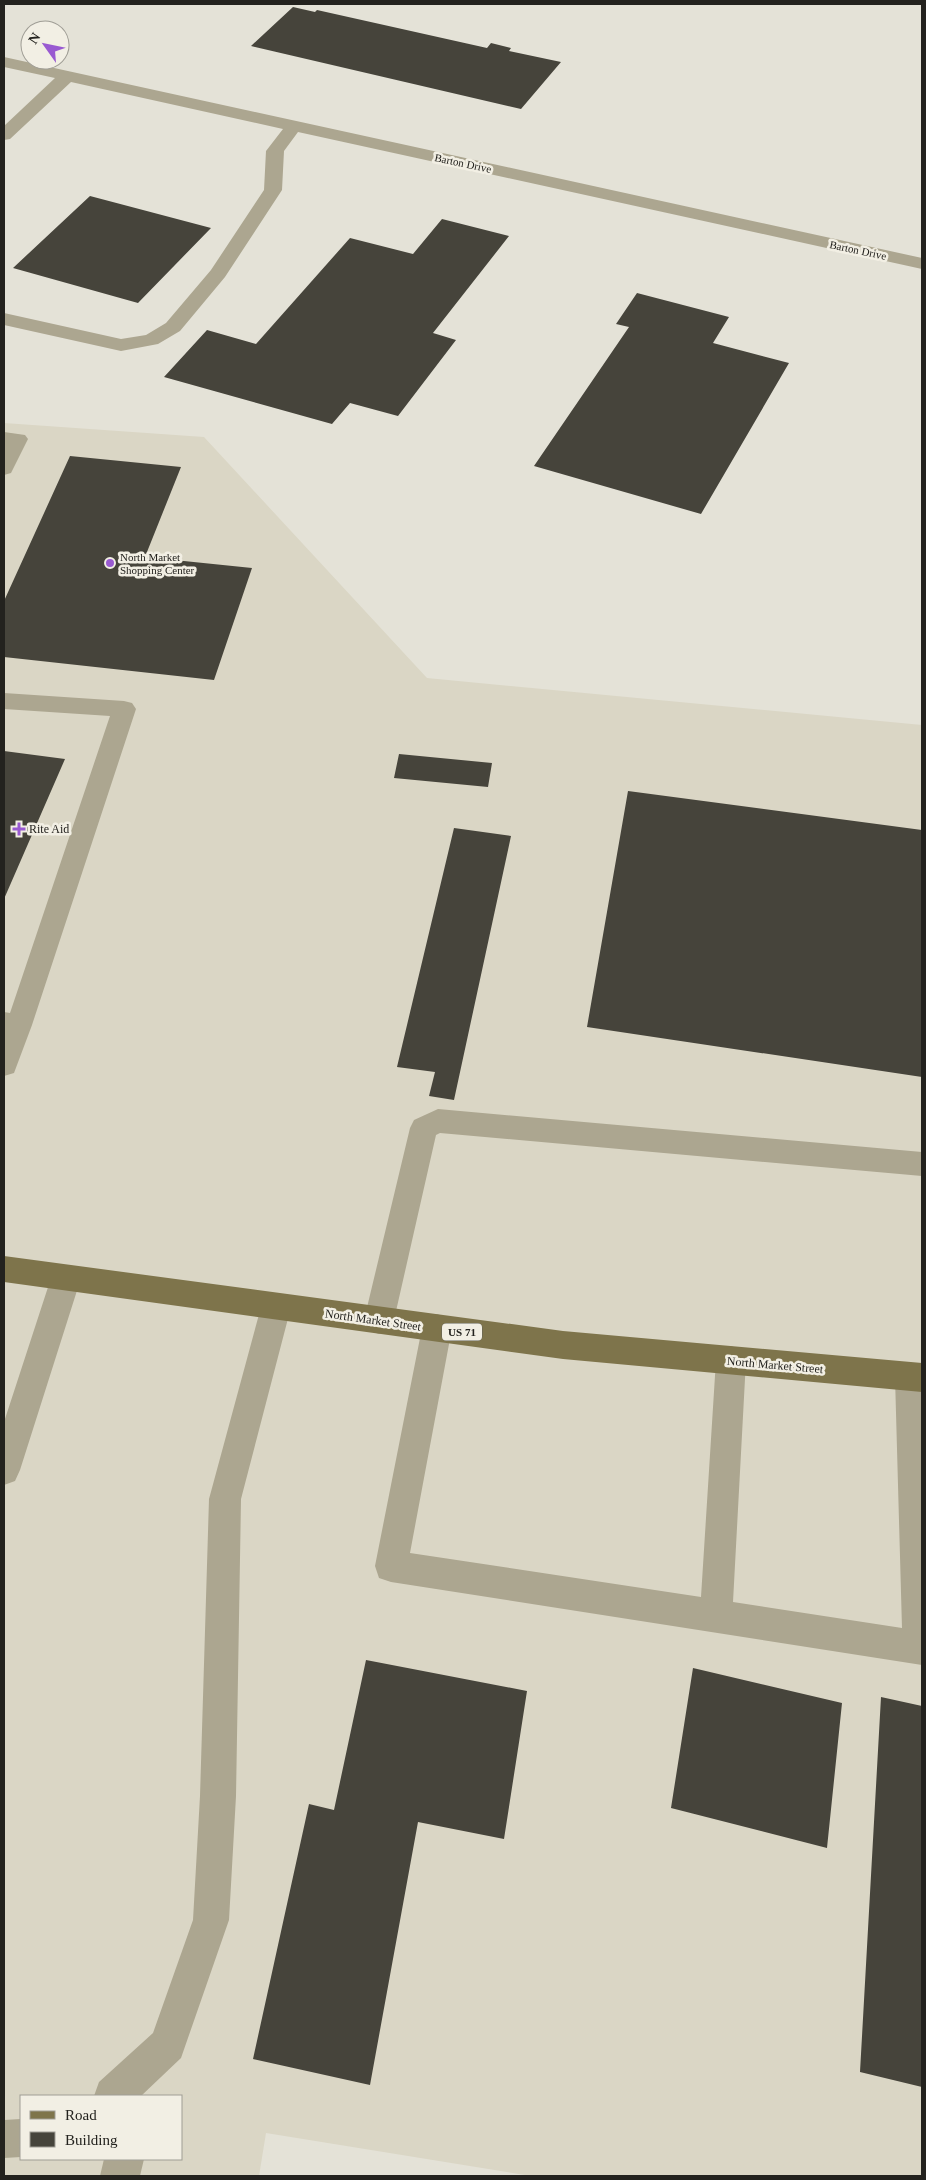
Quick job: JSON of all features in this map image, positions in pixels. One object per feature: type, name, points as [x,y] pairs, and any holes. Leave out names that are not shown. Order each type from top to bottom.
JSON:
[{"type":"main road","name":"North Market Street","points":[[4,1270],[563,1345],[916,1378]]},
{"type":"street","name":"Barton Drive","points":[[4,62],[922,264]]},
{"type":"street","points":[[4,135],[67,76]]},
{"type":"street","points":[[4,319],[121,344],[151,340],[174,327],[218,274],[274,190],[275,151],[294,126]]},
{"type":"street","points":[[4,438],[18,439],[4,468]]},
{"type":"street","points":[[4,701],[124,709],[11,1024],[4,1065]]},
{"type":"street","points":[[379,1320],[424,1128],[438,1121],[467,1122],[922,1164]]},
{"type":"street","points":[[4,1470],[66,1278]]},
{"type":"street","points":[[115,2095],[142,2081],[168,2045],[211,1920],[218,1796],[225,1499],[276,1307]]},
{"type":"street","points":[[436,1328],[392,1566],[920,1648],[916,1378]]},
{"type":"street","points":[[716,1616],[732,1360]]},
{"type":"street","points":[[4,2138],[20,2138]]},
{"type":"street","points":[[120,2176],[124,2160]]},
{"type":"shaded area","points":[[4,423],[204,437],[427,678],[922,725],[922,2176],[531,2176],[266,2133],[259,2176],[4,2176]]},
{"type":"building","points":[[293,7],[315,12],[317,10],[487,48],[491,43],[511,48],[509,51],[561,62],[521,109],[251,46]]},
{"type":"building","points":[[90,196],[211,228],[138,303],[13,268]]},
{"type":"building","points":[[442,219],[509,236],[433,333],[456,340],[398,416],[350,403],[332,424],[164,377],[207,330],[256,344],[350,238],[413,254]]},
{"type":"building","points":[[637,293],[729,317],[713,343],[789,363],[701,514],[534,466],[629,327],[616,324]]},
{"type":"building","name":"North Market Shopping Center","points":[[70,456],[181,467],[145,557],[252,568],[214,680],[4,657],[4,601]]},
{"type":"building","name":"Rite Aid","points":[[4,751],[65,759],[4,899]]},
{"type":"building","points":[[399,754],[492,763],[488,787],[394,778]]},
{"type":"building","points":[[628,791],[922,830],[922,1077],[587,1027]]},
{"type":"building","points":[[454,828],[511,836],[454,1100],[429,1096],[435,1072],[397,1067]]},
{"type":"building","points":[[366,1660],[527,1691],[504,1839],[418,1822],[370,2085],[253,2059],[309,1804],[334,1810]]},
{"type":"building","points":[[693,1668],[842,1703],[827,1848],[671,1808]]},
{"type":"building","points":[[881,1697],[922,1706],[922,2087],[860,2072]]},
{"type":"place","name":"North Market Shopping Center","points":[[110,563]]},
{"type":"place","name":"Rite Aid","points":[[19,829]]}]
